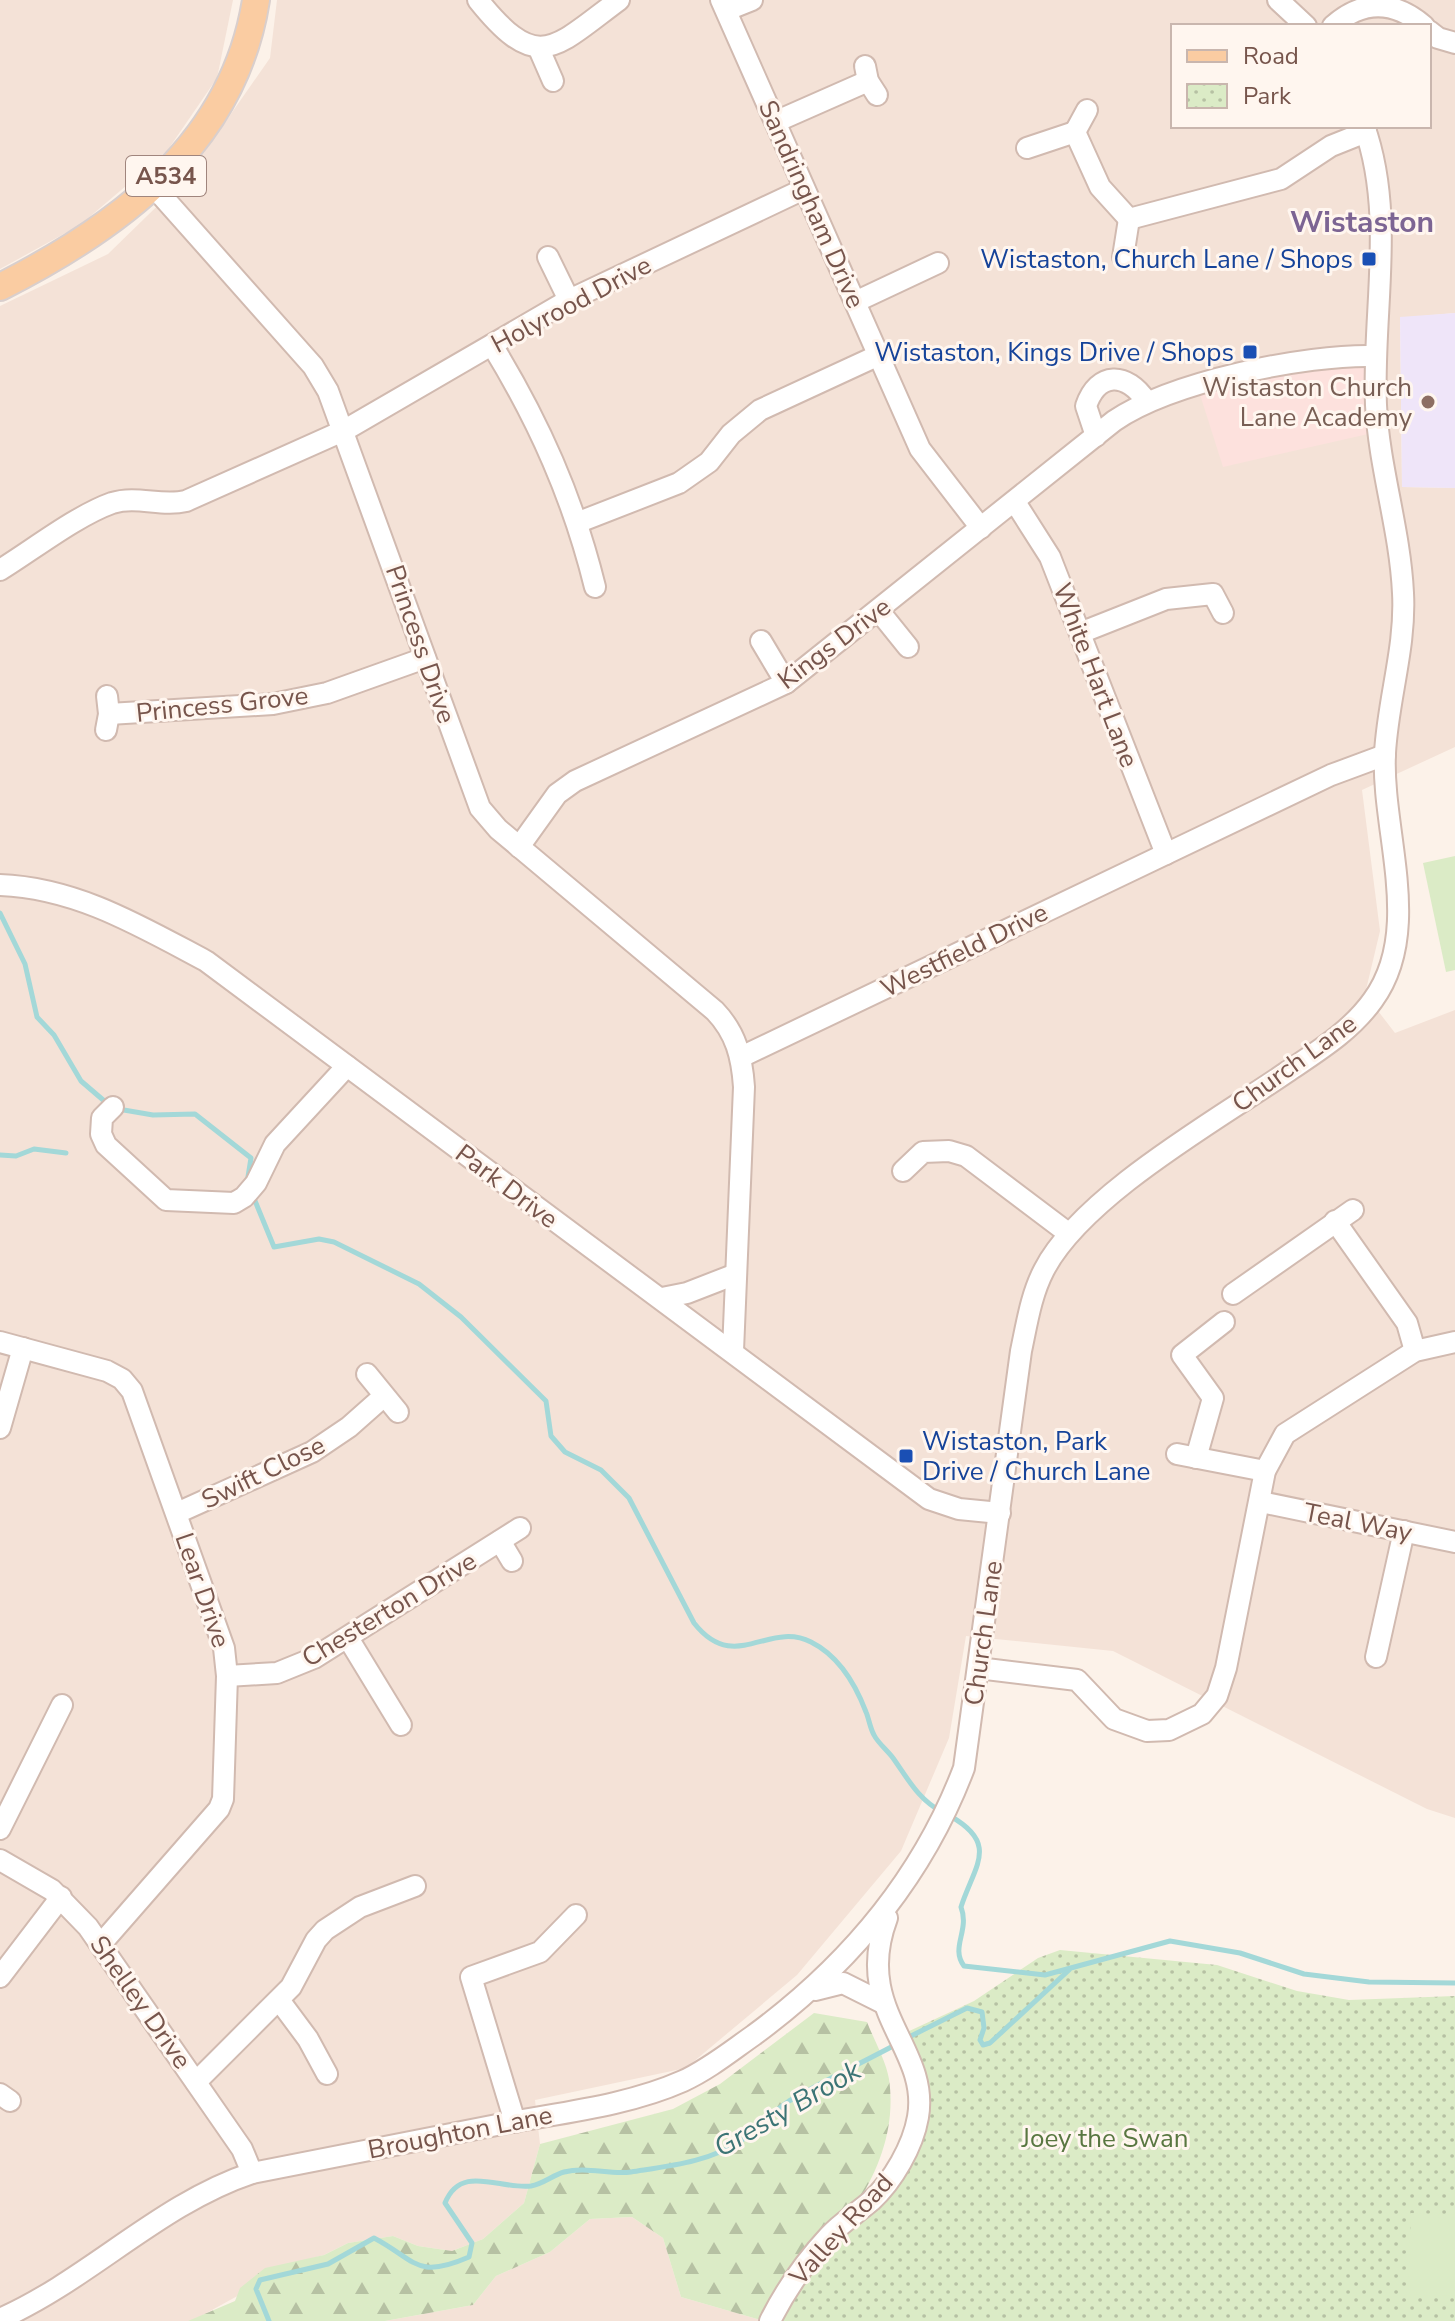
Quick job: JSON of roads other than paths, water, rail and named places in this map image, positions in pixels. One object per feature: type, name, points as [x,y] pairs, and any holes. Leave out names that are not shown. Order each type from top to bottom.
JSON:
[{"type":"main road","name":"A534","points":[[0,287],[100,229],[154,187],[189,150],[227,93],[249,36],[256,0]]},
{"type":"street","points":[[478,0],[512,37],[539,49],[570,37],[619,0]]},
{"type":"street","points":[[724,5],[752,0]]},
{"type":"street","name":"Sandringham Drive","points":[[724,5],[930,465],[981,528]]},
{"type":"street","points":[[1336,24],[1360,8],[1384,5],[1405,12],[1421,24]]},
{"type":"street","points":[[1431,33],[1455,43]]},
{"type":"street","points":[[539,49],[553,81]]},
{"type":"street","points":[[775,122],[870,81]]},
{"type":"street","points":[[1027,148],[1075,132],[1087,110]]},
{"type":"street","points":[[1129,219],[1281,179],[1331,146],[1365,129]]},
{"type":"street","name":"Church Lane","points":[[892,1903],[936,1832],[964,1768],[1028,1314],[1043,1271],[1068,1233],[1110,1196],[1333,1040],[1374,999],[1393,956],[1397,910],[1385,755],[1401,646],[1403,593],[1377,432],[1375,356],[1379,194],[1365,129]]},
{"type":"street","points":[[1075,132],[1100,187],[1129,219]]},
{"type":"street","name":"Princess Drive","points":[[154,187],[313,366],[345,430],[480,808],[519,847],[715,1011],[732,1033],[741,1057]]},
{"type":"street","name":"Holyrood Drive","points":[[0,570],[112,503],[142,500],[174,504],[186,501],[345,430],[569,300],[804,189]]},
{"type":"street","points":[[1123,257],[1129,219]]},
{"type":"street","points":[[548,257],[569,300]]},
{"type":"street","points":[[855,302],[941,262]]},
{"type":"street","points":[[492,345],[546,441],[579,522],[595,587]]},
{"type":"street","points":[[579,522],[679,483],[709,462],[731,434],[760,410],[879,355]]},
{"type":"street","name":"Kings Drive","points":[[519,847],[557,794],[575,781],[786,683],[1096,436],[1146,401],[1197,385],[1328,356],[1375,356]]},
{"type":"street","points":[[1096,436],[1086,406],[1096,388],[1115,379],[1124,380],[1138,389],[1146,401]]},
{"type":"street","name":"White Hart Lane","points":[[1015,502],[1044,544],[1166,854]]},
{"type":"street","points":[[1080,633],[1166,599],[1217,585],[1223,613]]},
{"type":"street","points":[[879,611],[908,647]]},
{"type":"street","points":[[761,641],[786,683]]},
{"type":"street","name":"Princess Grove","points":[[107,713],[214,710],[284,702],[340,689],[425,658]]},
{"type":"street","name":"Westfield Drive","points":[[741,1057],[1331,775],[1385,755]]},
{"type":"street","name":"Park Drive","points":[[0,885],[60,893],[118,914],[206,961],[929,1499],[959,1509],[1000,1513]]},
{"type":"street","points":[[733,1351],[744,1087],[741,1057]]},
{"type":"street","points":[[113,1107],[102,1118],[101,1134],[106,1145],[166,1200],[234,1203],[250,1190],[275,1144],[347,1066]]},
{"type":"street","points":[[903,1171],[923,1152],[966,1156],[1068,1233]]},
{"type":"street","points":[[1233,1294],[1344,1216],[1407,1323],[1415,1351]]},
{"type":"street","points":[[662,1298],[687,1293],[736,1274]]},
{"type":"street","points":[[1224,1322],[1182,1355],[1213,1398],[1187,1456],[1265,1471]]},
{"type":"street","name":"Lear Drive","points":[[0,1342],[107,1371],[128,1385],[140,1406],[224,1648],[227,1676],[222,1805],[101,1944]]},
{"type":"street","points":[[978,1668],[1077,1680],[1114,1719],[1147,1731],[1169,1730],[1187,1723],[1217,1696],[1261,1502],[1265,1471],[1285,1434],[1415,1351],[1455,1342]]},
{"type":"street","points":[[0,1428],[23,1348]]},
{"type":"street","name":"Swift Close","points":[[177,1513],[312,1452],[391,1404],[367,1374]]},
{"type":"street","name":"Teal Way","points":[[1261,1502],[1455,1542]]},
{"type":"street","name":"Chesterton Drive","points":[[227,1676],[277,1673],[314,1658],[520,1528]]},
{"type":"street","points":[[1376,1657],[1404,1531]]},
{"type":"street","name":"Chesterton Drive","points":[[500,1541],[512,1561]]},
{"type":"street","points":[[348,1638],[401,1726]]},
{"type":"street","points":[[0,1829],[62,1705]]},
{"type":"street","name":"Shelley Drive","points":[[0,1860],[61,1897],[101,1944],[242,2149],[252,2173]]},
{"type":"street","points":[[196,2082],[279,2000],[297,1978],[316,1940],[325,1930],[345,1915],[387,1905],[415,1886]]},
{"type":"street","points":[[0,1977],[61,1897]]},
{"type":"street","name":"Broughton Lane","points":[[0,2319],[67,2284],[202,2193],[252,2173],[617,2102],[682,2082],[713,2065],[810,1991],[849,1954],[892,1903]]},
{"type":"street","name":"Valley Road","points":[[770,2321],[790,2282],[831,2234],[874,2198],[907,2150],[919,2116],[918,2091],[906,2054],[881,2002],[877,1949],[892,1903]]},
{"type":"street","points":[[515,2122],[471,1977],[540,1952],[576,1915]]},
{"type":"street","points":[[810,1991],[843,1983],[881,2002]]},
{"type":"street","points":[[279,2000],[306,2056],[327,2074]]},
{"type":"waterway","points":[[0,913],[25,964],[37,1017],[54,1035],[81,1081],[109,1105]]},
{"type":"waterway","points":[[118,1109],[153,1115],[195,1114],[251,1158],[247,1183]]},
{"type":"waterway","points":[[0,1155],[16,1156],[34,1149],[66,1153]]},
{"type":"waterway","points":[[253,1196],[274,1247],[319,1239],[334,1242],[419,1284],[461,1317],[546,1401],[551,1436],[565,1452],[601,1470],[629,1498],[694,1623],[709,1638],[724,1645],[738,1646],[795,1637],[821,1648],[838,1663],[851,1681],[878,1741],[920,1795],[942,1812]]},
{"type":"waterway","points":[[950,1816],[975,1836],[979,1846],[976,1868],[961,1907],[963,1924],[959,1952],[964,1966],[1045,1975],[1170,1941],[1240,1953],[1304,1974],[1369,1982],[1455,1983]]},
{"type":"waterway","name":"Gresty Brook","points":[[905,2039],[967,2008],[982,2012],[984,2028],[980,2040],[983,2045],[990,2043],[1069,1970]]},
{"type":"waterway","name":"Gresty Brook","points":[[269,2321],[256,2289],[260,2280],[328,2264],[374,2238],[409,2260],[427,2267],[451,2264],[469,2257],[472,2243],[445,2203],[461,2184],[482,2181],[531,2186],[573,2170],[631,2172],[703,2158],[742,2140],[789,2101],[897,2044]]},
{"type":"place","name":"Wistaston, Church Lane / Shops","points":[[1369,259]]},
{"type":"place","name":"Wistaston, Kings Drive / Shops","points":[[1250,352]]},
{"type":"place","name":"Wistaston Church Lane Academy","points":[[1428,402]]},
{"type":"place","name":"Wistaston, Park Drive / Church Lane","points":[[906,1456]]},
{"type":"district","name":"Wistaston","points":[[1362,222]]},
{"type":"park label","name":"Joey the Swan","points":[[1105,2138]]}]
